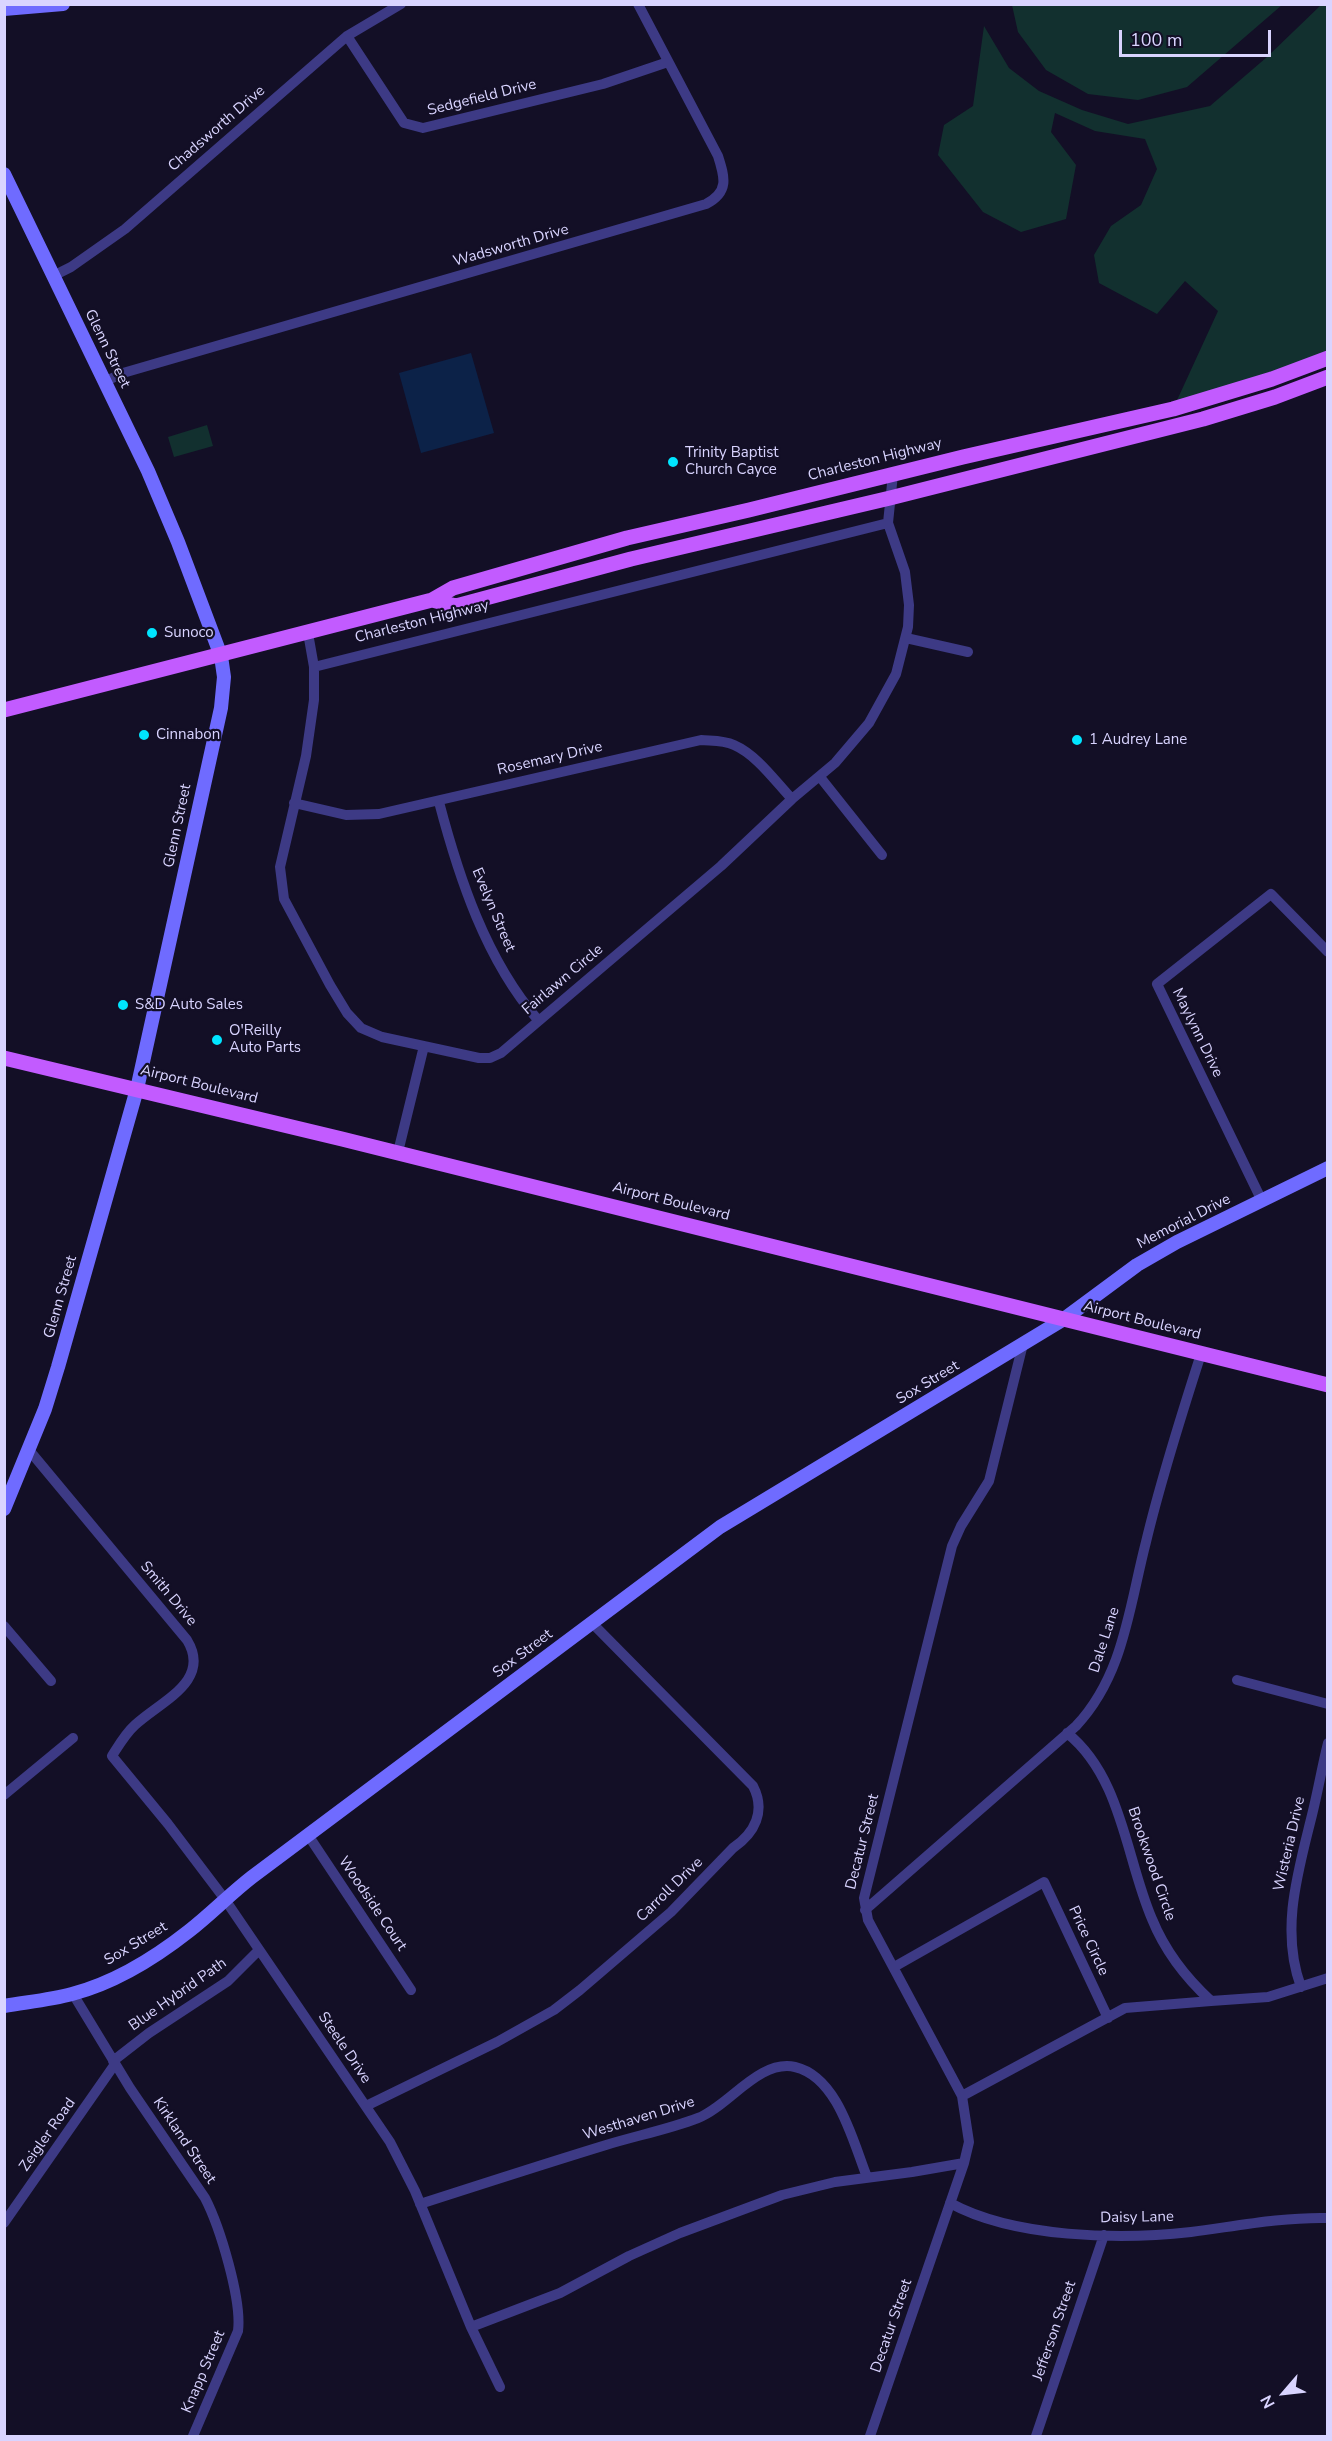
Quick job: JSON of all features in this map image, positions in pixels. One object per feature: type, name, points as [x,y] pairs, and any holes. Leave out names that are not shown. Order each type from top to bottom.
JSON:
[{"type":"main road","name":"Charleston Highway","points":[[4,710],[432,600],[453,588],[627,537],[1191,405],[1328,358]]},
{"type":"main road","name":"Charleston Highway","points":[[432,600],[456,606],[631,559],[890,498],[1203,419],[1275,397],[1328,377]]},
{"type":"main road","name":"Airport Boulevard","points":[[4,1058],[398,1152],[1328,1385]]},
{"type":"street","points":[[4,9],[63,4]]},
{"type":"street","name":"Chadsworth Drive","points":[[53,276],[71,267],[125,229],[347,36],[401,4]]},
{"type":"street","name":"Wadsworth Drive","points":[[104,381],[123,373],[415,290],[706,204],[716,199],[722,191],[724,177],[718,156],[638,4]]},
{"type":"street","name":"Sedgefield Drive","points":[[347,36],[404,123],[423,128],[603,84],[668,62]]},
{"type":"street","name":"Glenn Street","points":[[4,174],[104,381],[178,542],[221,656],[224,677],[221,708],[136,1089],[58,1367],[29,1450],[4,1509]]},
{"type":"street","name":"Fairlawn Circle","points":[[308,633],[314,667],[312,722],[284,846],[279,878],[284,899],[347,1013],[361,1028],[382,1036],[424,1046],[479,1058],[490,1058],[501,1053],[721,866],[792,799],[820,777],[848,749],[881,704],[896,674],[906,638],[909,605],[905,572],[888,523],[893,474]]},
{"type":"street","name":"Charleston Highway","points":[[314,667],[888,523]]},
{"type":"street","points":[[906,638],[968,652]]},
{"type":"street","name":"Rosemary Drive","points":[[294,803],[358,816],[380,814],[701,740],[723,742],[743,750],[792,799]]},
{"type":"street","points":[[820,777],[882,855]]},
{"type":"street","name":"Evelyn Street","points":[[439,802],[461,876],[487,937],[502,967],[538,1020]]},
{"type":"street","name":"Maylynn Drive","points":[[1262,1201],[1157,984],[1272,894],[1328,952]]},
{"type":"street","points":[[398,1152],[424,1046]]},
{"type":"street","name":"Memorial Drive","points":[[1064,1319],[1137,1265],[1178,1242],[1328,1168]]},
{"type":"street","name":"Sox Street","points":[[4,2006],[73,1994],[114,1978],[144,1962],[188,1932],[224,1898],[720,1527],[1064,1319]]},
{"type":"street","name":"Decatur Street","points":[[870,2436],[964,2163],[969,2142],[962,2096],[868,1920],[865,1910],[866,1887],[949,1557],[961,1526],[980,1500],[989,1481],[1023,1344]]},
{"type":"street","name":"Dale Lane","points":[[865,1910],[1067,1733],[1097,1701],[1117,1661],[1160,1489],[1201,1354]]},
{"type":"street","name":"Smith Drive","points":[[29,1450],[187,1640],[195,1658],[191,1678],[127,1733],[112,1756]]},
{"type":"street","name":"Carroll Drive","points":[[366,2106],[497,2042],[554,2010],[671,1912],[733,1848],[744,1841],[757,1823],[760,1812],[758,1796],[753,1786],[591,1622]]},
{"type":"street","points":[[4,1626],[51,1681]]},
{"type":"street","points":[[1237,1680],[1328,1704]]},
{"type":"street","name":"Brookwood Circle","points":[[1067,1733],[1090,1756],[1110,1794],[1145,1900],[1163,1941],[1188,1977],[1211,2001]]},
{"type":"street","points":[[4,1795],[73,1738]]},
{"type":"street","name":"Wisteria Drive","points":[[1301,1987],[1293,1967],[1292,1900],[1328,1743]]},
{"type":"street","name":"Steele Drive","points":[[112,1756],[168,1824],[224,1898],[390,2142],[420,2204],[471,2327],[500,2387]]},
{"type":"street","name":"Woodside Court","points":[[308,1835],[411,1990]]},
{"type":"street","name":"Price Circle","points":[[894,1967],[1044,1882],[1108,2018]]},
{"type":"street","name":"Blue Hybrid Path","points":[[114,2063],[149,2032],[228,1981],[259,1950]]},
{"type":"street","points":[[962,2096],[1125,2008],[1268,1997],[1328,1978]]},
{"type":"street","name":"Kirkland Street","points":[[73,1994],[114,2063],[210,2207],[240,2318]]},
{"type":"street","name":"Zeigler Road","points":[[4,2223],[114,2063]]},
{"type":"street","name":"Westhaven Drive","points":[[420,2204],[522,2170],[700,2118],[762,2073],[783,2066],[804,2070],[829,2091],[840,2110],[867,2177]]},
{"type":"street","points":[[471,2327],[560,2293],[629,2256],[680,2233],[782,2194],[835,2182],[964,2163]]},
{"type":"street","name":"Daisy Lane","points":[[950,2202],[974,2214],[1004,2224],[1058,2232],[1104,2235],[1156,2234],[1288,2219],[1328,2218]]},
{"type":"street","name":"Jefferson Street","points":[[1036,2436],[1104,2235]]},
{"type":"street","name":"Knapp Street","points":[[193,2436],[234,2342],[240,2318]]},
{"type":"green space","points":[[1012,4],[1282,5],[1187,87],[1138,100],[1088,94],[1046,70],[1018,32]]},
{"type":"green space","points":[[1321,5],[1327,5],[1327,357],[1173,409],[1218,311],[1185,281],[1157,314],[1099,283],[1094,255],[1111,226],[1141,205],[1157,169],[1145,139],[1095,131],[1055,113],[1051,132],[1076,165],[1066,219],[1021,232],[983,212],[938,155],[944,125],[973,106],[984,26],[1009,68],[1039,91],[1082,110],[1128,124],[1210,106],[1267,57]]},
{"type":"green space","points":[[207,425],[213,446],[174,457],[168,437]]},
{"type":"water","points":[[471,353],[494,433],[421,453],[399,373]]},
{"type":"place","name":"Trinity Baptist Church Cayce","points":[[673,462]]},
{"type":"place","name":"Sunoco","points":[[152,633]]},
{"type":"place","name":"Cinnabon","points":[[144,735]]},
{"type":"place","name":"1 Audrey Lane","points":[[1077,740]]},
{"type":"place","name":"S&D Auto Sales","points":[[123,1005]]},
{"type":"place","name":"O'Reilly Auto Parts","points":[[217,1040]]}]
